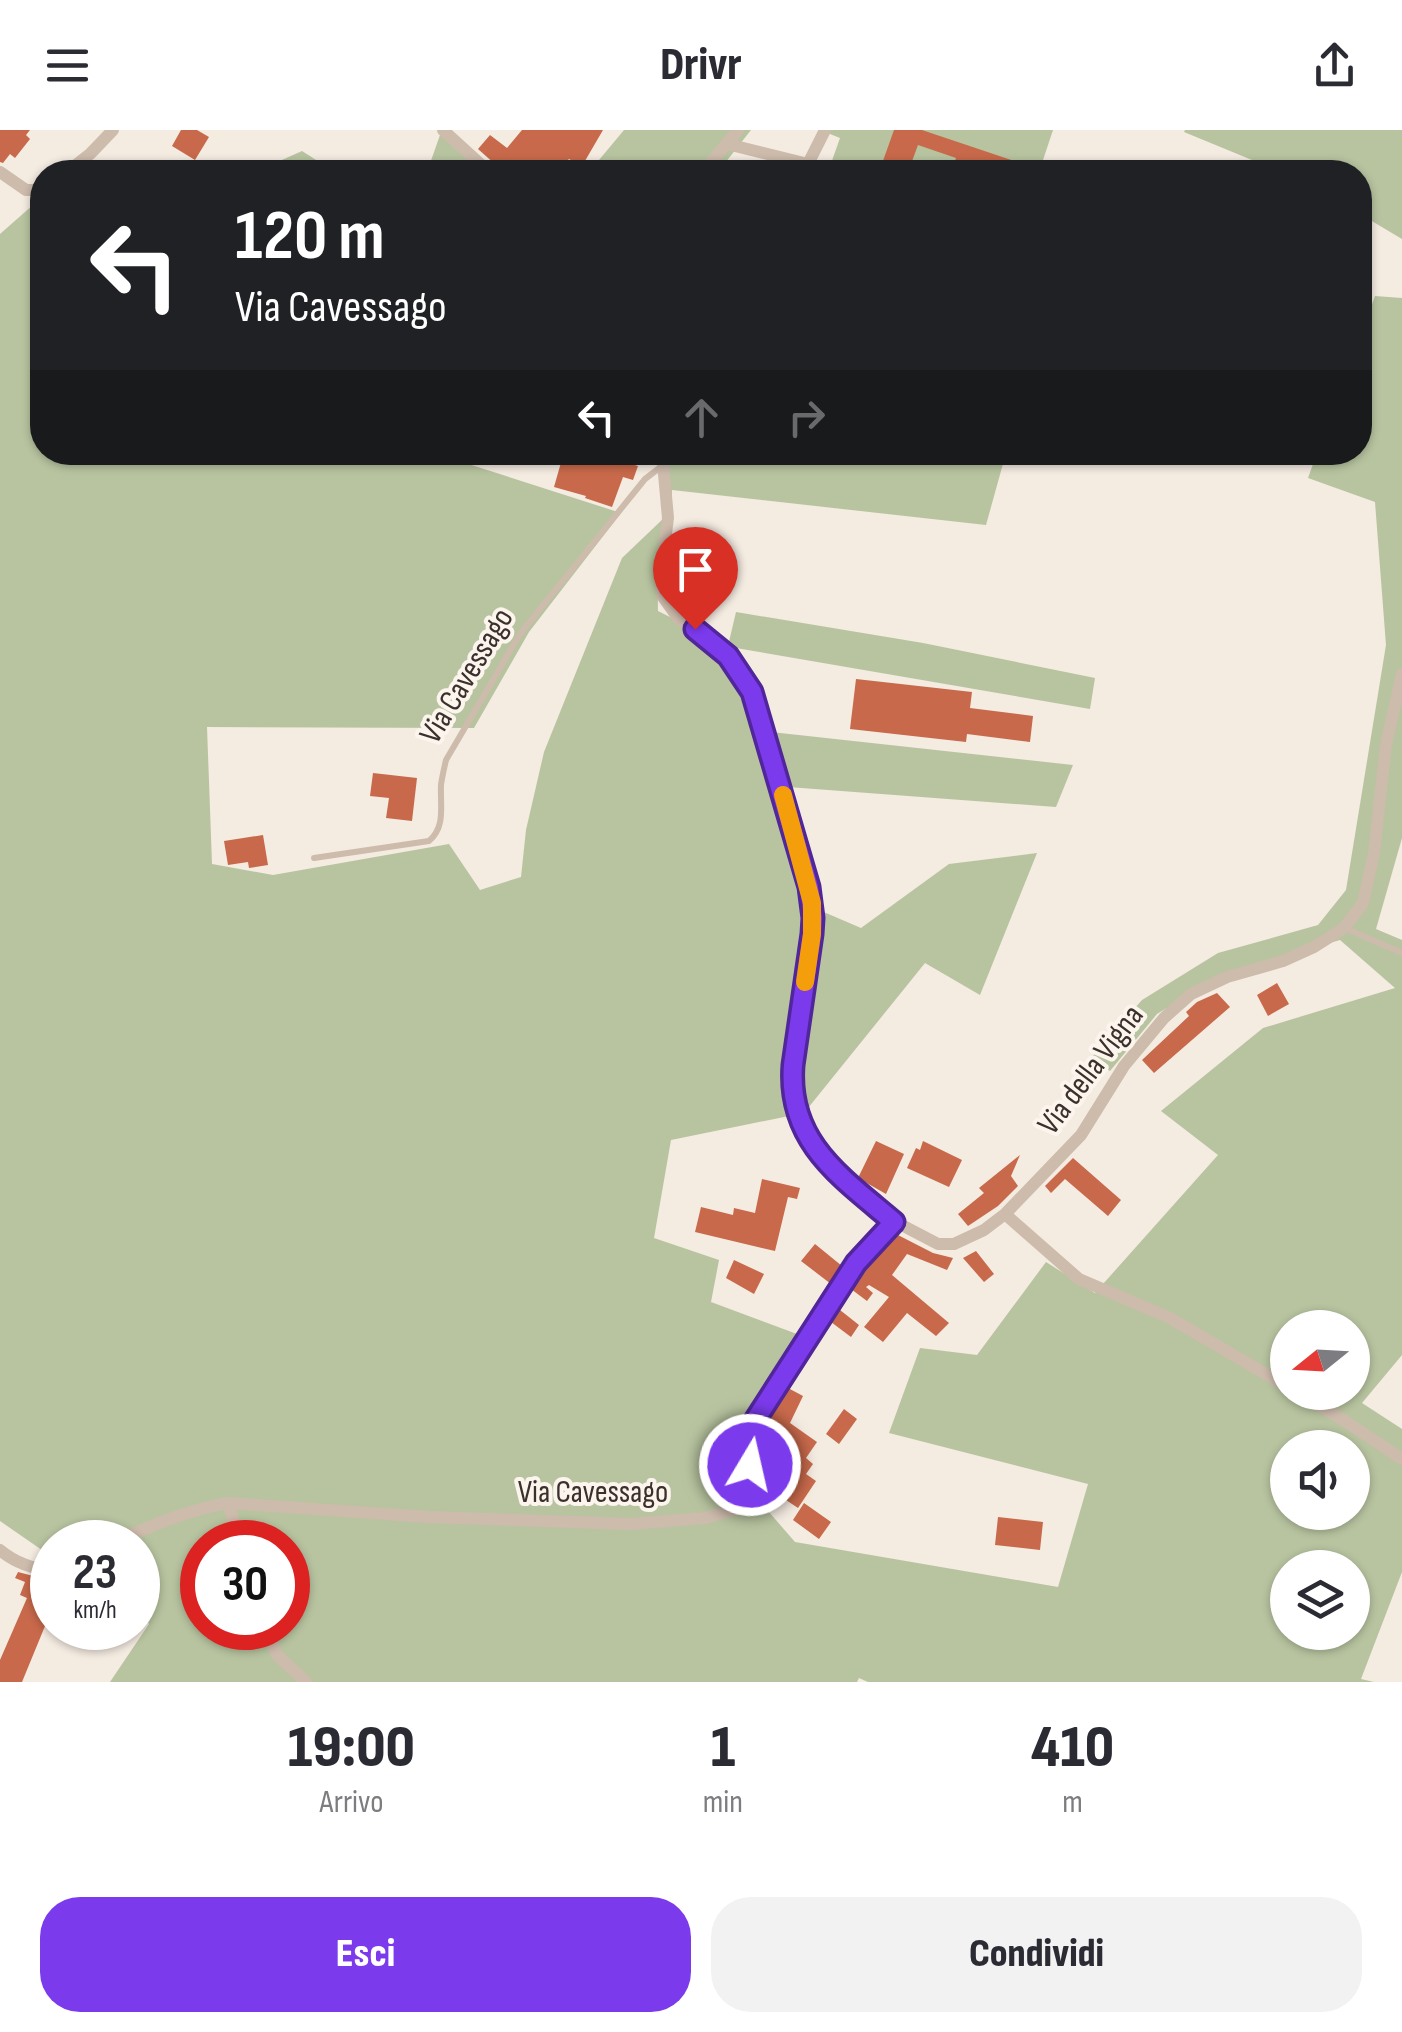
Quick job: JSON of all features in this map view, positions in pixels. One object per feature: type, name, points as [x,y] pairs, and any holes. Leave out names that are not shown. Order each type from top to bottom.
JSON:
[{"type":"street","points":[[82,160],[113,130]]},
{"type":"street","points":[[442,130],[476,160]]},
{"type":"street","points":[[713,160],[738,130]]},
{"type":"street","points":[[810,160],[825,130]]},
{"type":"street","points":[[727,144],[792,160]]},
{"type":"street","points":[[0,172],[30,191]]},
{"type":"street","name":"Via Cavessago","points":[[160,1522],[196,1508],[228,1503],[428,1517],[632,1524],[719,1516],[740,1505],[750,1488],[748,1438],[752,1425],[856,1263],[894,1222],[812,1145],[795,1109],[793,1065],[813,918],[809,887],[752,692],[728,656],[678,618],[663,597],[660,578],[668,518],[664,465]]},
{"type":"street","points":[[1344,928],[1363,903],[1374,853],[1386,745],[1402,674]]},
{"type":"street","name":"Via della Vigna","points":[[894,1222],[938,1244],[954,1244],[984,1230],[1005,1214],[1082,1134],[1124,1066],[1164,1018],[1191,994],[1227,976],[1283,961],[1344,928]]},
{"type":"street","points":[[1005,1214],[1079,1279],[1170,1318],[1270,1377]]},
{"type":"street","points":[[1324,1410],[1402,1460]]},
{"type":"street","points":[[228,1503],[233,1520]]},
{"type":"street","points":[[0,1550],[10,1559],[30,1565]]},
{"type":"street","points":[[275,1650],[306,1682]]},
{"type":"lane","name":"Via Cavessago","points":[[314,858],[429,841],[436,836],[446,760],[520,634],[658,465]]},
{"type":"lane","points":[[1344,928],[1402,952]]},
{"type":"green space","points":[[624,130],[751,130],[727,160],[599,160]]},
{"type":"green space","points":[[828,130],[1053,130],[1043,160],[832,160],[840,138]]},
{"type":"green space","points":[[1402,130],[1402,239],[1372,221],[1372,160],[1252,160],[1184,132]]},
{"type":"green space","points":[[440,135],[470,160],[431,160]]},
{"type":"green space","points":[[302,151],[316,160],[282,160]]},
{"type":"green space","points":[[30,208],[30,465],[471,465],[621,513],[529,632],[474,728],[207,727],[212,864],[273,875],[449,844],[480,890],[521,877],[526,830],[544,752],[622,558],[665,517],[658,465],[1003,465],[986,525],[672,490],[657,570],[658,611],[728,646],[736,612],[923,643],[1095,678],[1090,709],[730,647],[747,673],[771,732],[1073,765],[1056,807],[788,787],[819,910],[861,928],[949,864],[1037,853],[980,995],[925,963],[804,1113],[671,1140],[654,1238],[719,1260],[711,1302],[797,1334],[729,1466],[795,1542],[1058,1587],[1088,1484],[889,1433],[920,1348],[977,1355],[1046,1262],[1095,1293],[1218,1155],[1161,1111],[1263,1028],[1395,988],[1340,940],[1225,973],[1157,1014],[1110,1071],[1090,1059],[1142,1000],[1218,953],[1318,925],[1346,890],[1386,645],[1375,502],[1308,478],[1313,465],[1372,465],[1372,304],[1375,296],[1402,298],[1402,838],[1376,929],[1402,940],[1402,1355],[1370,1393],[1370,1310],[1270,1310],[1270,1410],[1370,1408],[1402,1429],[1402,1572],[1361,1679],[1374,1682],[868,1682],[859,1678],[857,1682],[110,1682],[132,1650],[160,1650],[160,1520],[30,1520],[30,1542],[0,1521],[0,234]]},
{"type":"building","points":[[0,130],[30,130],[26,135],[30,139],[15,158],[10,154],[3,163],[0,162]]},
{"type":"building","points":[[181,130],[197,130],[209,137],[195,160],[172,146]]},
{"type":"building","points":[[522,130],[603,130],[586,160],[490,160],[478,149],[490,135],[507,148]]},
{"type":"building","points":[[894,130],[922,130],[1011,160],[955,160],[918,145],[912,160],[883,160]]},
{"type":"building","points":[[560,465],[638,466],[633,480],[623,477],[612,507],[554,487]]},
{"type":"building","points":[[681,573],[698,576],[697,584],[713,587],[710,612],[690,610],[692,595],[678,593]]},
{"type":"building","points":[[856,679],[972,692],[970,708],[1033,716],[1030,742],[967,734],[966,742],[850,729]]},
{"type":"building","points":[[373,773],[417,778],[412,821],[386,818],[389,798],[370,796]]},
{"type":"building","points":[[263,835],[268,865],[228,865],[224,841]]},
{"type":"building","points":[[1277,983],[1289,1004],[1268,1016],[1257,995]]},
{"type":"building","points":[[1217,993],[1230,1007],[1154,1073],[1142,1060],[1189,1016],[1186,1012],[1197,1002]]},
{"type":"building","points":[[876,1141],[904,1154],[886,1194],[858,1178]]},
{"type":"building","points":[[923,1141],[962,1160],[949,1187],[907,1168]]},
{"type":"building","points":[[1020,1155],[1011,1176],[1018,1186],[998,1206],[968,1226],[958,1214],[984,1193],[979,1188]]},
{"type":"building","points":[[1073,1158],[1121,1200],[1108,1216],[1065,1179],[1051,1193],[1045,1186]]},
{"type":"building","points":[[762,1179],[800,1188],[797,1199],[788,1197],[775,1251],[695,1232],[701,1207],[733,1215],[734,1208],[755,1213]]},
{"type":"building","points":[[896,1234],[933,1253],[953,1258],[947,1270],[907,1254],[892,1275],[949,1323],[936,1336],[907,1313],[883,1342],[864,1327],[889,1297],[869,1285],[866,1287],[873,1293],[867,1301],[851,1289]]},
{"type":"building","points":[[815,1244],[842,1266],[831,1284],[801,1261]]},
{"type":"building","points":[[976,1251],[994,1274],[984,1282],[963,1258]]},
{"type":"building","points":[[734,1260],[764,1274],[754,1294],[726,1278]]},
{"type":"building","points":[[840,1310],[859,1325],[851,1337],[831,1322]]},
{"type":"building","points":[[788,1388],[803,1396],[790,1423],[817,1442],[806,1458],[813,1464],[806,1474],[816,1481],[798,1508],[783,1498],[799,1474],[790,1468],[792,1465],[758,1448],[761,1429]]},
{"type":"building","points":[[844,1409],[857,1419],[839,1444],[826,1434]]},
{"type":"building","points":[[804,1503],[831,1522],[819,1539],[793,1520]]},
{"type":"building","points":[[998,1517],[1043,1522],[1040,1550],[995,1545]]},
{"type":"building","points":[[18,1572],[30,1575],[30,1650],[35,1650],[22,1682],[0,1682],[0,1660],[27,1598],[20,1595],[25,1582],[15,1578]]},
{"type":"slow traffic","points":[[783,795],[812,903],[805,982]]},
{"type":"route","points":[[695,629],[728,656],[752,692],[809,887],[812,934],[793,1065],[795,1109],[812,1145],[894,1222],[856,1263],[752,1425],[748,1438],[750,1465]]}]
